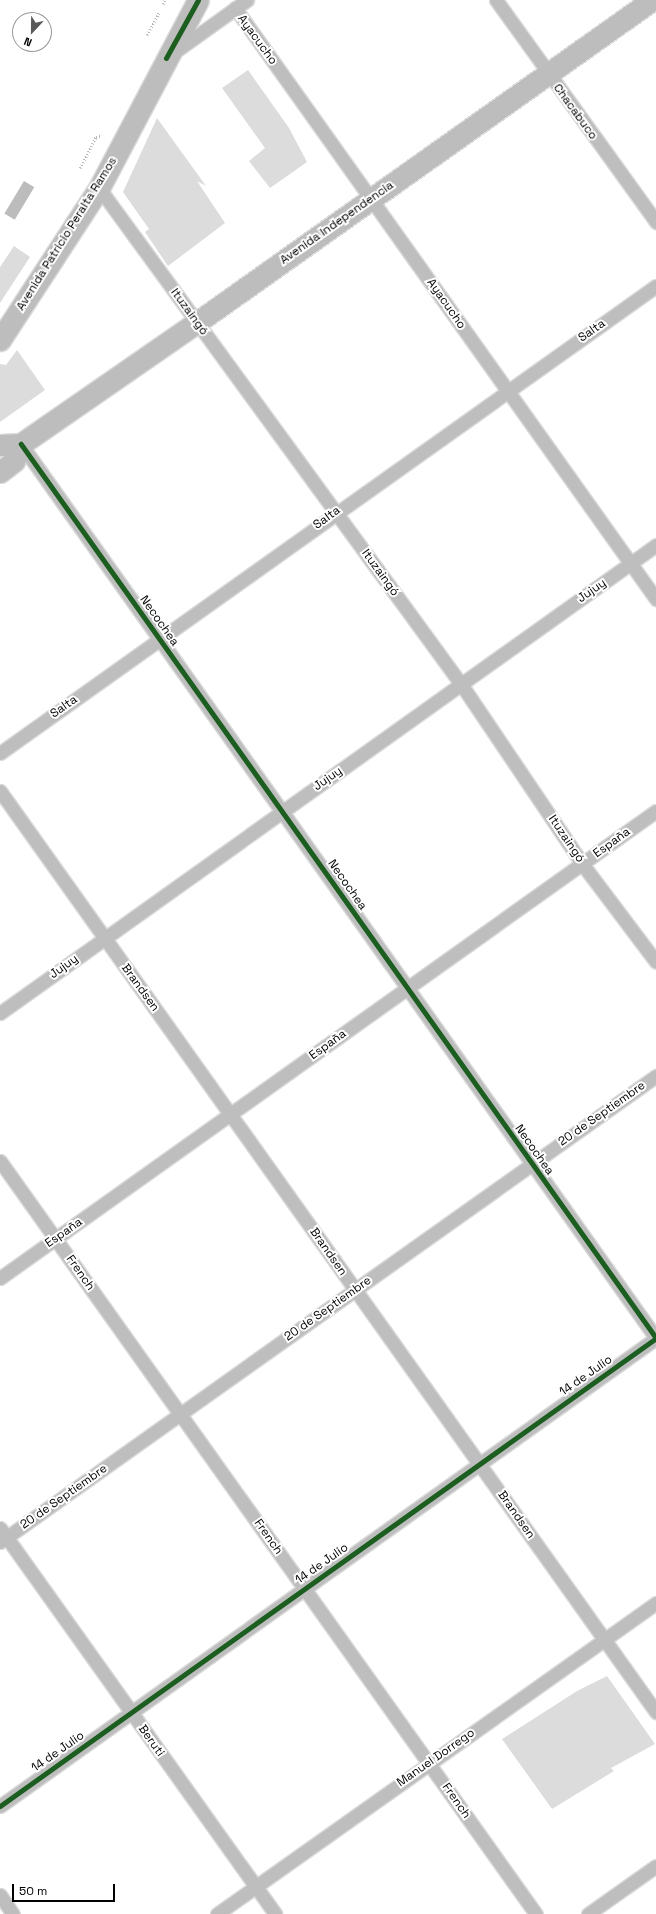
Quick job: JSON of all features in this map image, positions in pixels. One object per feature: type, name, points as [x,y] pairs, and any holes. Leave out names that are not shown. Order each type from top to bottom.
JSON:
[{"type":"main road","name":"Avenida Patricio Peralta Ramos","points":[[0,340],[99,188],[166,58],[198,0]]},
{"type":"main road","name":"Avenida Independencia","points":[[21,444],[196,323],[652,0]]},
{"type":"main road","points":[[0,445],[21,444],[14,461],[0,472]]},
{"type":"street","points":[[166,58],[247,0]]},
{"type":"street","name":"Chacabuco","points":[[496,0],[656,222]]},
{"type":"street","name":"Ayacucho","points":[[235,8],[656,599]]},
{"type":"street","name":"Ituzaingó","points":[[99,188],[196,323],[461,684],[583,864],[656,962]]},
{"type":"street","name":"Salta","points":[[0,753],[336,512],[656,286]]},
{"type":"street","name":"Necochea","points":[[21,444],[656,1338]]},
{"type":"street","name":"Jujuy","points":[[0,1013],[656,545]]},
{"type":"street","name":"Brandsen","points":[[0,791],[656,1712]]},
{"type":"street","name":"España","points":[[0,1278],[656,811]]},
{"type":"street","name":"20 de Septiembre","points":[[2,1536],[180,1414],[656,1076]]},
{"type":"street","name":"French","points":[[0,1160],[536,1914]]},
{"type":"street","name":"14 de Julio","points":[[0,1806],[656,1338]]},
{"type":"street","name":"Beruti","points":[[2,1536],[131,1712],[275,1914]]},
{"type":"street","name":"Manuel Dorrego","points":[[217,1914],[656,1603]]},
{"type":"street","points":[[588,1914],[656,1866]]},
{"type":"street","points":[[0,1895],[13,1914]]},
{"type":"path","points":[[163,4],[165,0]]},
{"type":"path","points":[[147,35],[159,12]]},
{"type":"path","points":[[80,168],[96,137],[102,135]]},
{"type":"shaded area","points":[[24,181],[34,187],[15,220],[4,214]]},
{"type":"building","points":[[248,70],[289,128],[307,162],[270,188],[249,161],[265,148],[222,88]]},
{"type":"building","points":[[157,118],[206,186],[197,181],[225,223],[168,266],[145,232],[149,229],[123,192]]},
{"type":"building","points":[[14,246],[30,257],[0,303],[0,267]]},
{"type":"building","points":[[17,350],[45,390],[0,422],[0,364],[6,365]]},
{"type":"building","points":[[607,1676],[655,1744],[611,1768],[614,1771],[552,1809],[502,1739],[577,1691]]},
{"type":"cycle path","points":[[166,58],[198,0]]},
{"type":"cycle path","points":[[0,1806],[656,1338],[21,444]]}]
